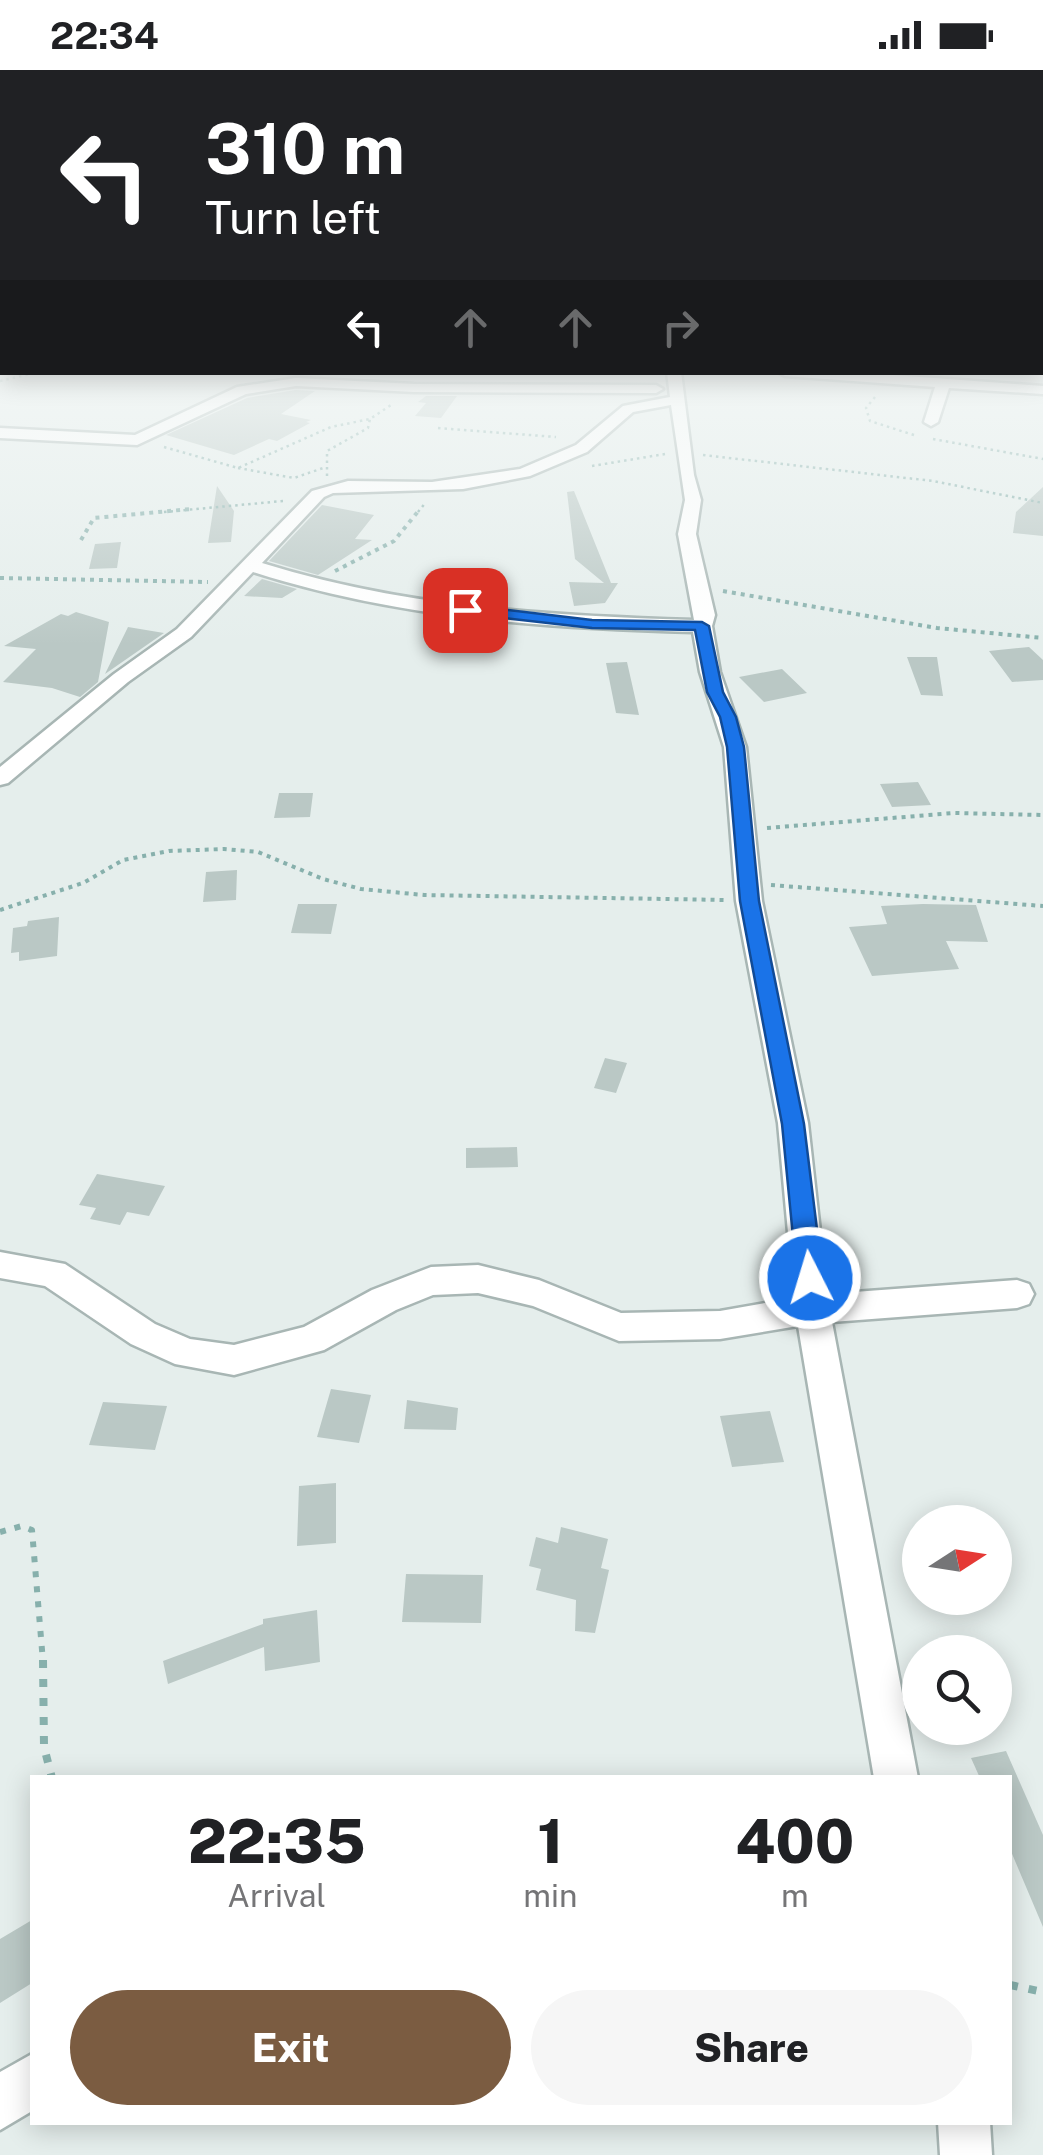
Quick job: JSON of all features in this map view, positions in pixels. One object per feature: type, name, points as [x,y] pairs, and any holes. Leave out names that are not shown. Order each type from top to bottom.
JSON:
[{"type":"street","points":[[0,778],[121,678],[184,633],[306,504],[328,489],[451,487],[524,474],[569,451]]},
{"type":"street","points":[[682,451],[693,500],[687,534],[695,587],[704,615],[702,626],[715,692],[728,717],[735,747],[749,892],[793,1124],[812,1310],[895,1775]]},
{"type":"street","points":[[250,565],[396,601],[592,624],[702,626]]},
{"type":"street","points":[[0,1266],[53,1274],[143,1334],[186,1353],[234,1360],[312,1340],[384,1300],[431,1281],[478,1279],[539,1294],[619,1327],[720,1325],[812,1310],[1017,1294]]},
{"type":"street","points":[[0,2104],[30,2082]]},
{"type":"street","points":[[964,2125],[966,2155]]},
{"type":"path","points":[[178,451],[294,479],[311,476],[326,467]]},
{"type":"path","points":[[238,468],[276,451]]},
{"type":"path","points":[[327,451],[328,489]]},
{"type":"path","points":[[585,467],[670,451]]},
{"type":"path","points":[[692,451],[933,482],[1043,502]]},
{"type":"path","points":[[309,582],[394,540],[412,525],[425,504],[451,487]]},
{"type":"path","points":[[80,540],[94,518],[112,515],[206,510],[266,501],[306,504]]},
{"type":"path","points":[[0,578],[230,583]]},
{"type":"path","points":[[695,587],[937,628],[1043,638]]},
{"type":"path","points":[[744,829],[821,827],[922,815],[1043,815]]},
{"type":"path","points":[[0,910],[83,883],[123,860],[170,851],[224,849],[258,852],[323,879],[361,889],[424,895],[749,892],[1043,906]]},
{"type":"path","points":[[0,1532],[22,1526],[32,1530],[43,1645],[44,1747],[51,1775]]},
{"type":"path","points":[[1012,1985],[1043,1992]]},
{"type":"building","points":[[217,486],[234,511],[231,542],[208,543]]},
{"type":"building","points":[[1043,487],[1043,536],[1013,533],[1016,512]]},
{"type":"building","points":[[574,491],[611,583],[618,583],[605,603],[574,606],[569,582],[604,583],[575,559],[567,492]]},
{"type":"building","points":[[322,505],[374,515],[355,539],[372,540],[318,575],[269,561]]},
{"type":"building","points":[[121,542],[117,568],[89,569],[95,544]]},
{"type":"building","points":[[262,579],[297,589],[282,598],[244,596]]},
{"type":"building","points":[[76,612],[109,622],[98,682],[80,697],[52,688],[3,682],[36,649],[4,646],[61,614]]},
{"type":"building","points":[[128,627],[164,633],[105,674]]},
{"type":"building","points":[[1029,647],[1043,660],[1043,680],[1012,682],[989,651]]},
{"type":"building","points":[[907,657],[937,657],[943,696],[921,695]]},
{"type":"building","points":[[627,662],[639,715],[616,713],[606,663]]},
{"type":"building","points":[[782,669],[807,693],[764,702],[739,677]]},
{"type":"building","points":[[918,782],[931,805],[892,807],[880,784]]},
{"type":"building","points":[[279,793],[313,793],[310,817],[274,818]]},
{"type":"building","points":[[237,870],[236,900],[203,902],[206,872]]},
{"type":"building","points":[[298,904],[337,904],[331,934],[291,933]]},
{"type":"building","points":[[976,905],[988,942],[946,941],[959,969],[872,976],[849,927],[887,924],[881,906]]},
{"type":"building","points":[[59,917],[57,956],[19,961],[19,952],[11,953],[13,928],[27,926],[28,921]]},
{"type":"building","points":[[605,1058],[627,1063],[616,1093],[594,1088]]},
{"type":"building","points":[[517,1147],[518,1167],[466,1168],[466,1148]]},
{"type":"building","points":[[97,1174],[165,1186],[149,1216],[127,1212],[120,1225],[90,1219],[96,1208],[79,1205]]},
{"type":"building","points":[[331,1389],[371,1395],[359,1443],[317,1437]]},
{"type":"building","points":[[407,1400],[458,1408],[456,1430],[404,1429]]},
{"type":"building","points":[[103,1402],[167,1406],[155,1450],[89,1445]]},
{"type":"building","points":[[770,1411],[784,1462],[732,1467],[720,1416]]},
{"type":"building","points":[[336,1483],[336,1543],[297,1546],[299,1486]]},
{"type":"building","points":[[561,1527],[608,1539],[601,1568],[609,1570],[595,1633],[575,1631],[576,1600],[536,1590],[541,1569],[529,1566],[536,1537],[558,1543]]},
{"type":"building","points":[[406,1574],[483,1575],[481,1623],[402,1622]]},
{"type":"building","points":[[317,1610],[320,1662],[265,1671],[264,1647],[168,1684],[163,1661],[263,1624],[263,1619]]},
{"type":"building","points":[[1006,1751],[1043,1835],[1043,1927],[1012,1854],[1012,1775],[979,1775],[971,1758]]},
{"type":"building","points":[[30,1921],[30,1984],[0,2003],[0,1939]]},
{"type":"route","points":[[465,610],[592,624],[702,626],[715,692],[728,717],[735,747],[749,901],[793,1124],[810,1278]]}]
